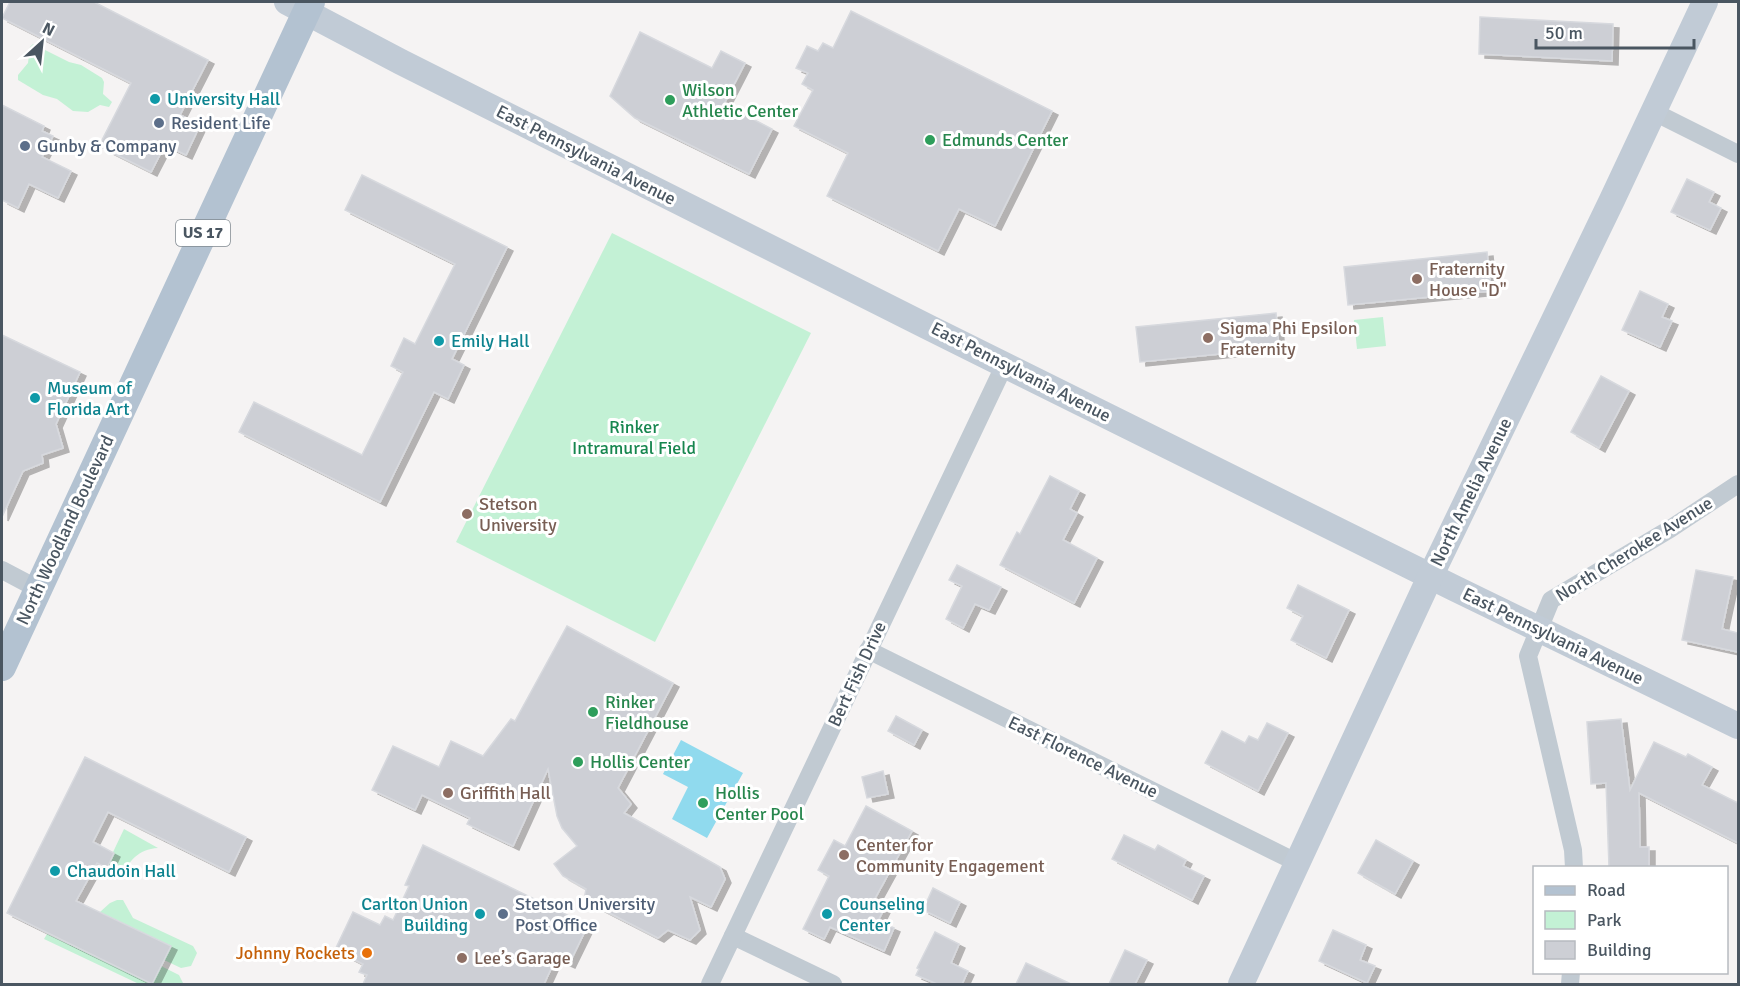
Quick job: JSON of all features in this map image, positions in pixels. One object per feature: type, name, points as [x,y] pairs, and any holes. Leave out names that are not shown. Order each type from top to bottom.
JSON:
[{"type":"main road","name":"North Woodland Boulevard","points":[[2,667],[301,5]]},
{"type":"street","name":"North Amelia Avenue","points":[[1241,984],[1430,577],[1705,2]]},
{"type":"street","name":"East Pennsylvania Avenue","points":[[301,5],[401,62],[1430,577],[1738,726]]},
{"type":"street","points":[[1654,111],[1738,154]]},
{"type":"street","name":"Bert Fish Drive","points":[[710,984],[1005,364]]},
{"type":"street","name":"North Cherokee Avenue","points":[[1574,866],[1573,850],[1528,656],[1551,600],[1670,529],[1738,484]]},
{"type":"street","points":[[2,570],[38,589]]},
{"type":"street","name":"East Florence Avenue","points":[[868,650],[1298,863]]},
{"type":"street","points":[[733,936],[833,984]]},
{"type":"green space","points":[[33,44],[69,62],[81,65],[102,78],[103,94],[112,102],[109,107],[100,105],[88,112],[73,111],[57,99],[43,95],[18,80],[18,75],[28,63],[30,47]]},
{"type":"green space","name":"Rinker Intramural Field","points":[[612,233],[811,333],[655,642],[456,542]]},
{"type":"green space","points":[[1383,317],[1386,346],[1357,349],[1354,320]]},
{"type":"green space","points":[[124,829],[158,848],[145,851],[135,857],[121,878],[105,869]]},
{"type":"green space","points":[[117,900],[123,900],[133,918],[193,946],[197,953],[191,966],[181,968],[164,960],[171,946],[100,912]]},
{"type":"green space","points":[[47,934],[152,984],[139,984],[44,939]]},
{"type":"green space","points":[[161,966],[179,975],[183,983],[182,984],[152,984]]},
{"type":"water","name":"Hollis Center Pool","points":[[681,740],[743,773],[707,838],[672,819],[688,787],[663,774]]},
{"type":"building","name":"University Hall","points":[[10,2],[94,2],[208,60],[180,115],[200,125],[186,155],[165,145],[151,172],[99,146],[131,83],[2,18]]},
{"type":"building","name":"Edmunds Center","points":[[851,11],[1052,111],[995,226],[959,209],[938,251],[827,196],[848,153],[794,126],[813,90],[802,84],[808,73],[796,68],[807,46],[818,51],[823,43],[833,48]]},
{"type":"building","points":[[1480,17],[1613,24],[1612,61],[1479,54]]},
{"type":"building","name":"Wilson Athletic Center","points":[[640,32],[712,68],[721,51],[745,63],[724,104],[772,129],[749,174],[635,118],[610,96]]},
{"type":"building","name":"Gunby & Company","points":[[2,105],[44,126],[42,131],[53,136],[42,157],[71,171],[58,198],[29,184],[18,208],[2,200]]},
{"type":"building","name":"Emily Hall","points":[[362,175],[507,247],[452,359],[464,365],[448,399],[434,392],[380,502],[239,432],[254,402],[362,455],[403,372],[391,366],[404,338],[415,344],[455,264],[345,210]]},
{"type":"building","points":[[1687,179],[1714,192],[1709,202],[1721,208],[1710,230],[1671,212]]},
{"type":"building","name":"Fraternity House \"D\"","points":[[1487,252],[1491,291],[1348,305],[1344,267]]},
{"type":"building","points":[[1640,291],[1668,304],[1662,317],[1672,321],[1660,347],[1622,330]]},
{"type":"building","name":"Sigma Phi Epsilon Fraternity","points":[[1276,313],[1279,348],[1140,362],[1136,327]]},
{"type":"building","name":"Museum of Florida Art","points":[[2,335],[80,372],[56,424],[63,448],[42,455],[43,463],[23,471],[2,517]]},
{"type":"building","points":[[1601,376],[1629,391],[1599,448],[1571,432]]},
{"type":"building","points":[[1050,476],[1079,491],[1070,509],[1077,513],[1063,540],[1097,558],[1074,603],[1000,565],[1017,532],[1020,534]]},
{"type":"building","points":[[957,565],[1001,587],[989,610],[975,604],[963,628],[946,619],[962,586],[949,580]]},
{"type":"building","points":[[1696,570],[1733,577],[1722,629],[1738,633],[1738,652],[1682,640]]},
{"type":"building","points":[[1298,585],[1349,610],[1326,658],[1291,640],[1303,616],[1287,608]]},
{"type":"building","name":"Hollis Center","points":[[567,626],[673,683],[618,788],[631,804],[624,813],[720,867],[725,879],[711,907],[690,897],[700,930],[690,940],[668,930],[658,938],[584,900],[586,889],[563,876],[554,864],[577,846],[562,828],[557,816],[548,769],[513,846],[467,824],[470,818],[422,795],[415,810],[372,790],[393,746],[439,767],[451,741],[483,756],[511,719],[515,721]]},
{"type":"building","points":[[896,716],[922,730],[914,745],[888,731]]},
{"type":"building","points":[[1621,719],[1630,790],[1654,742],[1686,757],[1688,754],[1712,767],[1702,785],[1738,803],[1738,843],[1639,793],[1640,847],[1649,847],[1649,866],[1609,866],[1606,783],[1591,784],[1587,722]]},
{"type":"building","points":[[1267,723],[1288,733],[1258,791],[1205,763],[1222,731],[1245,743],[1249,736],[1258,740]]},
{"type":"building","name":"Chaudoin Hall","points":[[85,757],[246,837],[229,872],[108,812],[93,842],[114,853],[107,868],[97,863],[76,901],[171,946],[152,984],[7,913]]},
{"type":"building","points":[[883,771],[888,794],[867,798],[862,777]]},
{"type":"building","points":[[866,806],[912,831],[872,904],[884,909],[878,921],[894,928],[884,951],[830,927],[824,939],[803,929],[829,876],[818,870],[834,840],[845,846]]},
{"type":"building","points":[[1124,835],[1155,850],[1158,845],[1186,860],[1183,866],[1204,876],[1192,900],[1112,859]]},
{"type":"building","points":[[1376,840],[1413,861],[1395,894],[1358,873]]},
{"type":"building","name":"Carlton Union Building","points":[[423,845],[588,925],[569,964],[556,958],[544,984],[363,984],[367,975],[359,972],[363,964],[335,950],[353,912],[380,925],[385,916],[393,920],[409,886],[405,885]]},
{"type":"building","points":[[933,888],[960,902],[950,923],[923,910]]},
{"type":"building","points":[[1333,930],[1366,945],[1360,960],[1375,966],[1367,983],[1319,961]]},
{"type":"building","points":[[935,932],[959,944],[951,963],[968,971],[962,984],[937,984],[916,975],[919,969],[917,968]]},
{"type":"building","points":[[1125,950],[1147,960],[1135,984],[1109,984]]},
{"type":"building","points":[[1026,963],[1071,984],[1016,984]]},
{"type":"place","name":"University Hall","points":[[155,99]]},
{"type":"place","name":"Wilson Athletic Center","points":[[670,100]]},
{"type":"place","name":"Resident Life","points":[[159,123]]},
{"type":"place","name":"Edmunds Center","points":[[930,140]]},
{"type":"place","name":"Gunby & Company","points":[[25,146]]},
{"type":"place","name":"Fraternity House \"D\"","points":[[1417,279]]},
{"type":"place","name":"Sigma Phi Epsilon Fraternity","points":[[1208,338]]},
{"type":"place","name":"Emily Hall","points":[[439,341]]},
{"type":"place","name":"Museum of Florida Art","points":[[35,398]]},
{"type":"place","name":"Stetson University","points":[[467,514]]},
{"type":"place","name":"Rinker Fieldhouse","points":[[593,712]]},
{"type":"place","name":"Hollis Center","points":[[578,762]]},
{"type":"place","name":"Griffith Hall","points":[[448,793]]},
{"type":"place","name":"Hollis Center Pool","points":[[703,803]]},
{"type":"place","name":"Center for Community Engagement","points":[[844,855]]},
{"type":"place","name":"Chaudoin Hall","points":[[55,871]]},
{"type":"place","name":"Carlton Union Building","points":[[480,914]]},
{"type":"place","name":"Stetson University Post Office","points":[[503,914]]},
{"type":"place","name":"Counseling Center","points":[[827,914]]},
{"type":"place","name":"Johnny Rockets","points":[[367,953]]},
{"type":"place","name":"Lee’s Garage","points":[[462,958]]}]
